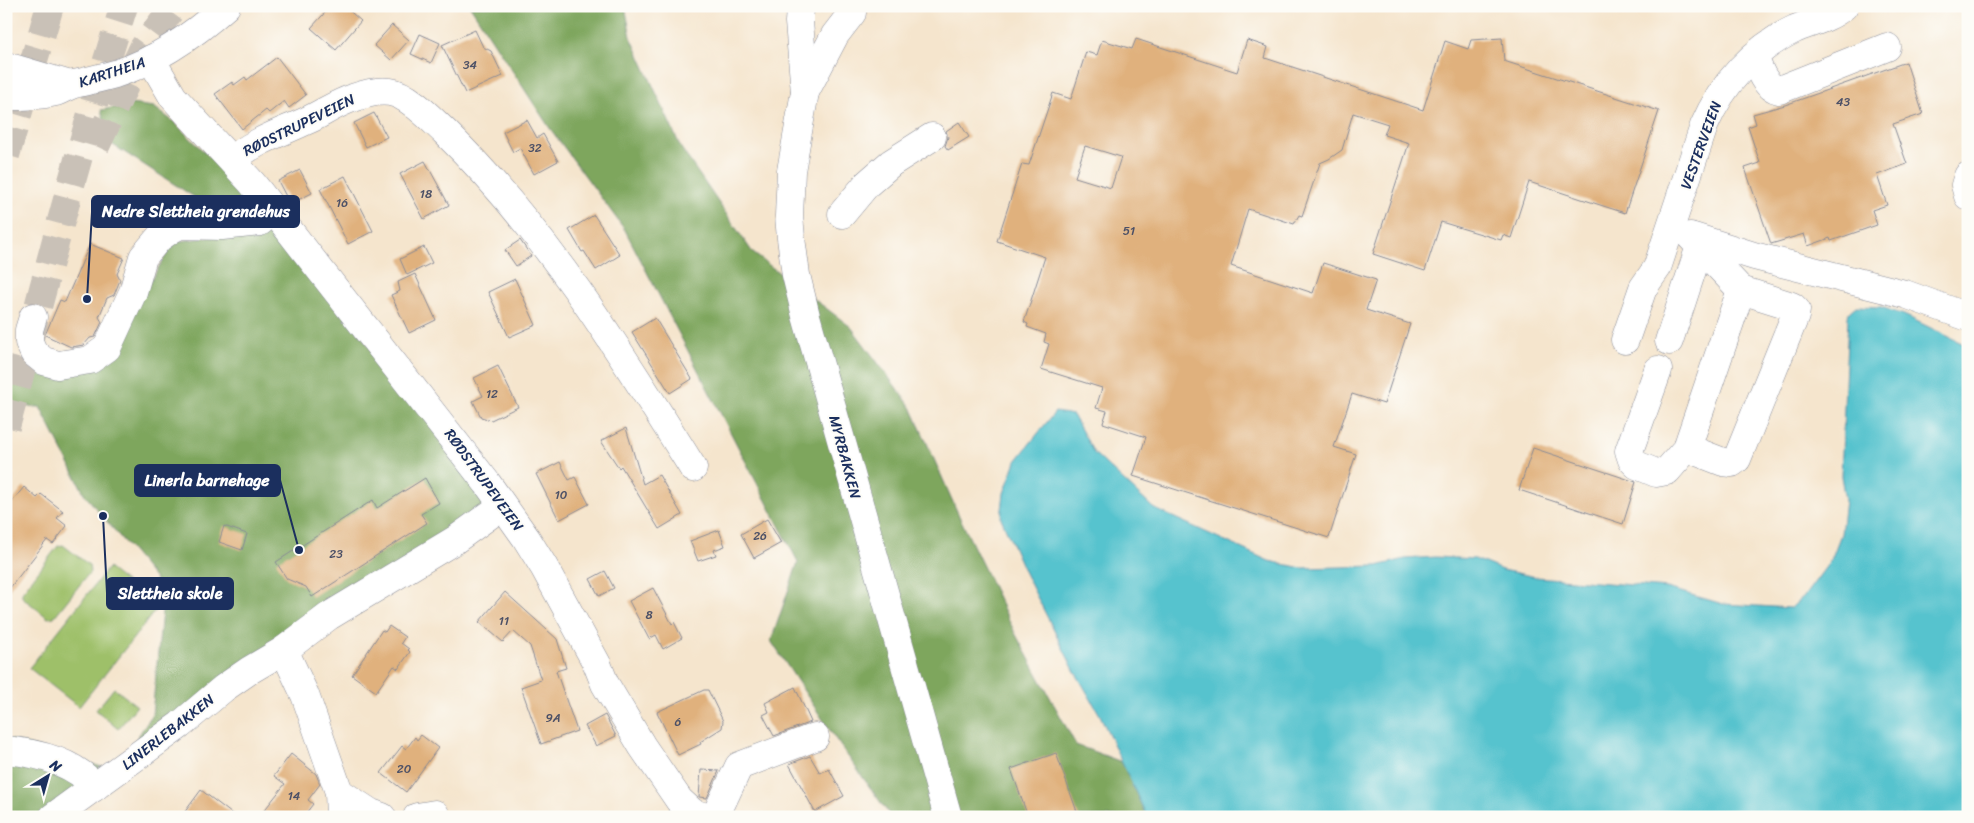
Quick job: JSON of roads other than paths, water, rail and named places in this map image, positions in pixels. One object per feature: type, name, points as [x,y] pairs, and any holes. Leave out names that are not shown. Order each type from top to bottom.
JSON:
[{"type":"street","name":"KARTHEIA","points":[[6,96],[46,94],[70,85],[116,74],[151,59],[195,32],[226,6]]},
{"type":"street","name":"VESTERVEIEN","points":[[1625,340],[1643,288],[1657,268],[1687,237],[1704,126],[1713,105],[1733,77],[1778,38],[1826,17],[1844,6]]},
{"type":"street","points":[[799,7],[819,16],[836,17],[858,10]]},
{"type":"street","name":"MYRBAKKEN","points":[[799,7],[799,32],[805,92],[792,163],[789,197],[789,223],[796,275],[853,487],[948,817]]},
{"type":"street","name":"MYRBAKKEN","points":[[805,92],[835,35],[858,10]]},
{"type":"street","points":[[1754,57],[1767,84],[1779,90],[1887,47]]},
{"type":"street","name":"RØDSTRUPEVEIEN","points":[[151,59],[173,97],[252,184],[449,433],[526,538],[598,664],[605,684],[642,746],[679,800],[701,816]]},
{"type":"street","name":"KARTHEIA","points":[[6,66],[70,85]]},
{"type":"street","name":"RØDSTRUPEVEIEN","points":[[232,160],[256,144],[352,98],[372,92],[390,92],[405,98],[426,114],[466,153],[546,248],[615,344],[693,468]]},
{"type":"street","points":[[842,214],[867,184],[890,163],[932,137]]},
{"type":"street","points":[[1968,176],[1965,185],[1968,196]]},
{"type":"street","points":[[33,317],[29,330],[29,342],[34,353],[44,361],[58,365],[90,360],[107,348],[133,292],[143,257],[159,238],[180,226],[222,226],[260,222],[270,208]]},
{"type":"street","points":[[1687,237],[1741,290],[1792,306],[1796,310],[1737,459],[1732,462],[1723,462],[1687,448]]},
{"type":"street","points":[[1687,237],[1905,294],[1968,316]]},
{"type":"street","points":[[1669,341],[1687,237]]},
{"type":"street","points":[[1658,370],[1630,450],[1632,460],[1637,465],[1656,473],[1667,471],[1687,448],[1741,290]]},
{"type":"street","name":"LINERLEBAKKEN","points":[[53,817],[180,725],[224,688],[284,650],[330,616],[455,540],[502,506]]},
{"type":"street","points":[[284,650],[305,695],[339,804],[382,817]]},
{"type":"street","points":[[701,816],[739,766],[815,737]]},
{"type":"street","points":[[6,750],[44,757],[68,766],[88,778],[95,787]]},
{"type":"water","points":[[1856,306],[1881,307],[1904,315],[1968,346],[1968,817],[1147,817],[1100,715],[1074,670],[1025,573],[1001,518],[1004,493],[1016,461],[1055,412],[1073,415],[1094,453],[1153,508],[1269,561],[1302,568],[1377,566],[1405,559],[1435,557],[1475,559],[1502,570],[1536,577],[1667,588],[1723,604],[1791,608],[1805,595],[1831,560],[1841,534],[1845,500],[1841,476],[1848,317],[1849,312]]},
{"type":"tunnel","points":[[6,155],[50,6]]},
{"type":"tunnel","points":[[6,427],[77,163],[124,6]]},
{"type":"tunnel","points":[[96,146],[143,48],[174,6]]},
{"type":"place","name":"Nedre Slettheia grendehus","points":[[87,299]]},
{"type":"place","name":"Slettheia skole","points":[[103,516]]},
{"type":"place","name":"Linerla barnehage","points":[[299,550]]}]
